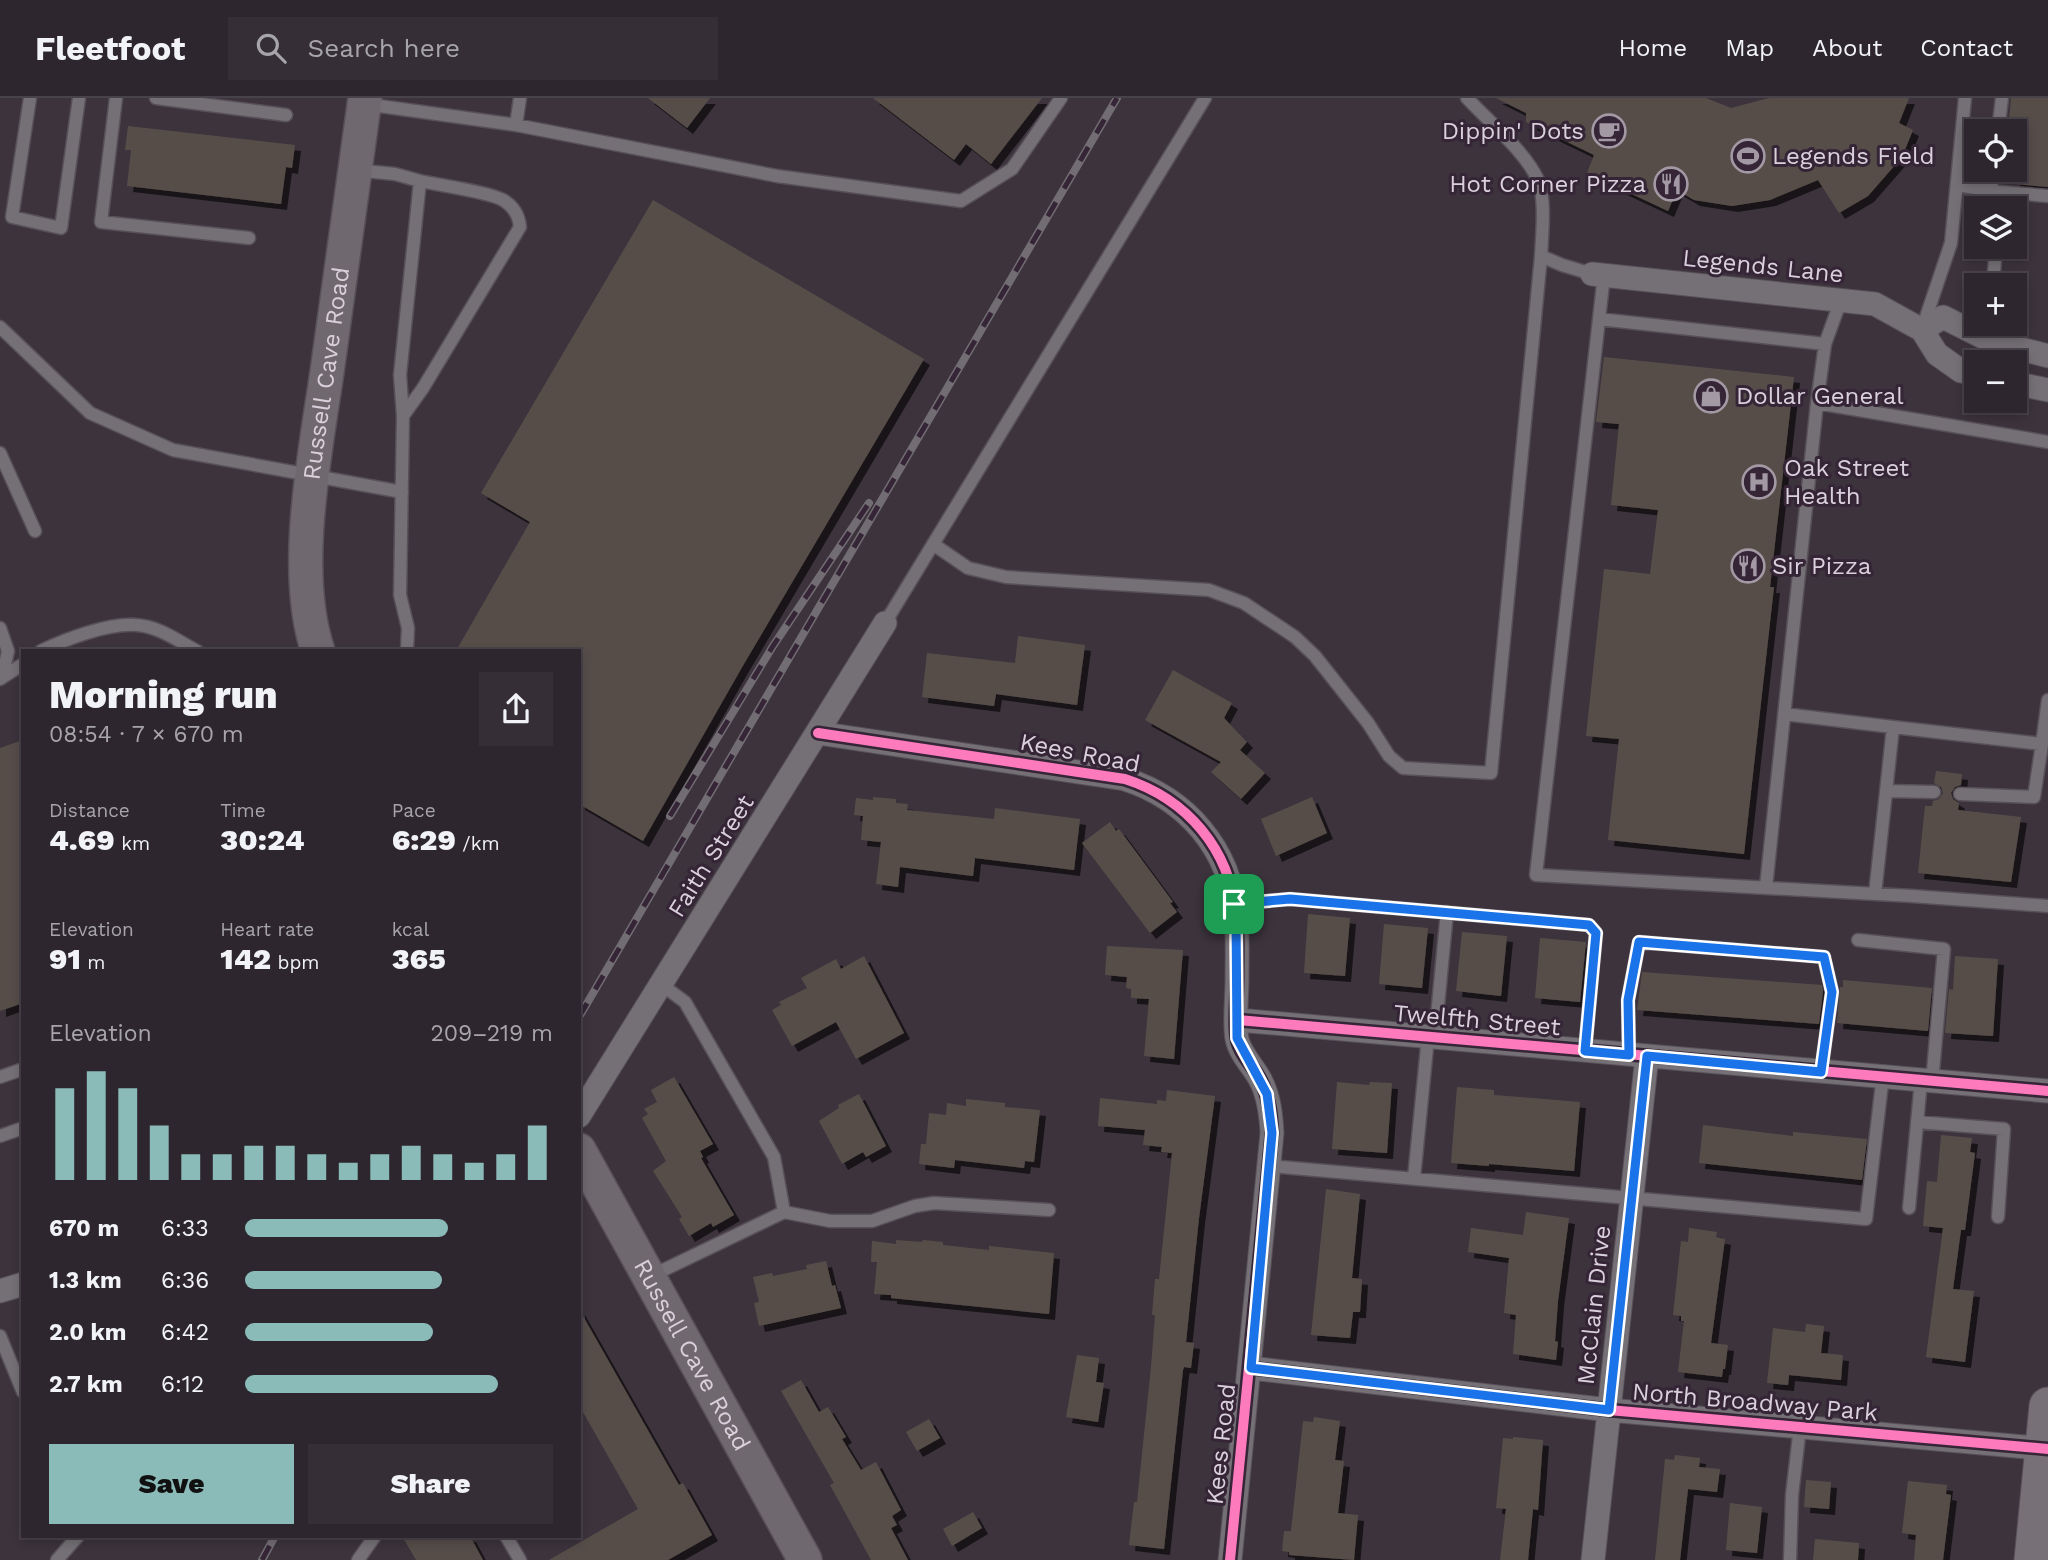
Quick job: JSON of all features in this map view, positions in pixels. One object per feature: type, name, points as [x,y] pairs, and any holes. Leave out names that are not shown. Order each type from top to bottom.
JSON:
[{"type":"main road","points":[[2033,1560],[2046,1449],[2048,1406]]},
{"type":"street","name":"Russell Cave Road","points":[[318,649],[307,592],[306,559],[312,474],[365,101]]},
{"type":"street","name":"Legends Lane","points":[[1598,274],[1875,304],[1922,330],[1937,354],[1964,372]]},
{"type":"street","points":[[1922,330],[1943,317],[1991,341],[2020,350]]},
{"type":"street","points":[[2027,352],[2048,356]]},
{"type":"street","points":[[2027,386],[2048,390]]},
{"type":"street","name":"Faith Street","points":[[581,1113],[885,623]]},
{"type":"street","name":"Kees Road","points":[[818,733],[1091,773],[1145,786],[1168,798],[1204,831],[1220,856],[1234,904],[1237,1038],[1267,1094],[1272,1133],[1251,1368],[1230,1560]]},
{"type":"street","name":"Twelfth Street","points":[[1238,1020],[2048,1091]]},
{"type":"street","name":"McClain Drive","points":[[1593,1560],[1632,1196],[1638,1056]]},
{"type":"street","name":"Russell Cave Road","points":[[581,1155],[595,1192],[648,1278],[802,1559]]},
{"type":"street","points":[[0,1291],[21,1284]]},
{"type":"street","name":"North Broadway Park","points":[[1251,1368],[1609,1410],[2046,1449]]},
{"type":"lane","points":[[30,98],[12,217],[61,228],[79,98]]},
{"type":"lane","points":[[116,98],[101,222],[249,238]]},
{"type":"lane","points":[[156,98],[285,115]]},
{"type":"lane","points":[[516,125],[520,98]]},
{"type":"lane","points":[[365,101],[516,125],[777,176],[961,201],[1012,169],[1061,98]]},
{"type":"lane","points":[[885,623],[1205,98]]},
{"type":"lane","points":[[933,544],[968,568],[1006,577],[1209,590],[1244,603],[1295,637],[1315,656],[1368,723],[1389,757],[1403,768],[1491,773],[1541,256],[1542,207],[1539,181],[1521,155],[1467,98]]},
{"type":"lane","points":[[1922,330],[1951,243],[1965,98]]},
{"type":"lane","points":[[2000,119],[2003,98]]},
{"type":"lane","points":[[355,170],[395,174],[501,199],[512,207],[519,218],[520,227],[423,388],[403,416]]},
{"type":"lane","points":[[407,649],[408,628],[400,595],[403,416],[400,375],[420,181]]},
{"type":"lane","points":[[1994,182],[1996,196]]},
{"type":"lane","points":[[1957,186],[2048,196]]},
{"type":"lane","points":[[1541,256],[1562,265],[1598,274],[1599,319],[1536,875],[2048,906]]},
{"type":"lane","points":[[1766,887],[1817,403],[1825,344],[1841,300]]},
{"type":"lane","points":[[1599,319],[1825,344]]},
{"type":"lane","points":[[0,327],[90,413],[173,450],[402,492]]},
{"type":"lane","points":[[2012,336],[2020,350]]},
{"type":"lane","points":[[1817,403],[2048,442]]},
{"type":"lane","points":[[0,453],[35,531]]},
{"type":"lane","points":[[46,649],[103,628],[137,625],[164,632],[194,649]]},
{"type":"lane","points":[[0,628],[8,651],[1,679]]},
{"type":"lane","points":[[1,679],[21,665]]},
{"type":"lane","points":[[1960,794],[2034,797],[2048,700]]},
{"type":"lane","points":[[1784,714],[2042,744]]},
{"type":"lane","points":[[1875,894],[1893,727]]},
{"type":"lane","points":[[1888,791],[1934,792]]},
{"type":"lane","points":[[1234,904],[1290,899],[1589,925],[1596,933],[1585,1051]]},
{"type":"lane","points":[[1414,1178],[1447,912]]},
{"type":"lane","points":[[1858,940],[1944,949],[1926,1081],[1917,1122],[1909,1208]]},
{"type":"lane","points":[[1638,1056],[1628,1000],[1639,942],[1824,957],[1832,992],[1821,1072]]},
{"type":"lane","points":[[662,985],[685,1002],[774,1157],[783,1212]]},
{"type":"lane","points":[[0,1077],[21,1070]]},
{"type":"lane","points":[[1269,1166],[1632,1196],[1866,1219],[1884,1075]]},
{"type":"lane","points":[[1917,1122],[2004,1129],[1998,1217]]},
{"type":"lane","points":[[0,1136],[21,1129]]},
{"type":"lane","points":[[648,1278],[783,1212],[830,1221],[872,1221],[915,1206],[934,1203],[1049,1210]]},
{"type":"lane","points":[[0,1336],[21,1387]]},
{"type":"lane","points":[[1790,1560],[1800,1427]]},
{"type":"lane","points":[[62,1558],[77,1538]]},
{"type":"lane","points":[[358,1560],[374,1538]]},
{"type":"lane","points":[[507,1538],[520,1560]]},
{"type":"building","points":[[648,98],[710,98],[687,128]]},
{"type":"building","points":[[873,98],[1042,98],[991,164],[966,144],[954,160]]},
{"type":"building","name":"Legends Field","points":[[1496,98],[1706,98],[1731,108],[1769,98],[1909,98],[1899,123],[1913,130],[1902,157],[1868,196],[1839,213],[1818,180],[1770,200],[1732,206],[1694,200],[1677,190],[1668,211],[1587,173],[1594,155],[1526,122],[1526,113]]},
{"type":"building","points":[[2011,98],[2048,98],[2048,187],[2014,184],[2027,182],[2027,119],[2009,119]]},
{"type":"building","points":[[128,126],[295,145],[292,168],[286,167],[281,204],[127,186],[131,150],[125,150]]},
{"type":"building","points":[[653,200],[924,359],[643,841],[581,805],[581,649],[457,649],[530,522],[481,493]]},
{"type":"building","points":[[1604,357],[1794,377],[1744,854],[1608,840],[1619,739],[1586,736],[1604,569],[1650,574],[1658,510],[1611,505],[1619,424],[1596,422]]},
{"type":"building","points":[[1018,636],[1085,645],[1077,705],[996,694],[994,706],[922,697],[927,653],[1015,663]]},
{"type":"building","points":[[1173,670],[1232,703],[1224,718],[1247,742],[1240,750],[1265,773],[1241,799],[1211,772],[1221,762],[1145,720]]},
{"type":"building","points":[[21,741],[21,1004],[0,1011],[0,748]]},
{"type":"building","points":[[1936,771],[1962,774],[1961,785],[1955,787],[1951,793],[1953,799],[1959,803],[1958,810],[2021,817],[2011,882],[1918,873],[1925,806],[1932,806],[1933,801],[1939,799],[1943,793],[1941,787],[1934,783]]},
{"type":"building","points":[[873,797],[896,799],[896,803],[908,804],[907,810],[994,819],[995,808],[1080,819],[1074,870],[975,858],[973,876],[900,867],[898,887],[876,884],[881,842],[861,840],[863,816],[854,815],[856,798],[873,800]]},
{"type":"building","points":[[1312,797],[1327,833],[1276,856],[1261,819]]},
{"type":"building","points":[[1110,822],[1116,831],[1119,829],[1173,902],[1170,903],[1177,912],[1150,933],[1082,843]]},
{"type":"building","points":[[1308,914],[1350,918],[1345,976],[1304,973]]},
{"type":"building","points":[[1384,924],[1428,928],[1422,988],[1379,984]]},
{"type":"building","points":[[1462,932],[1507,936],[1501,996],[1456,991]]},
{"type":"building","points":[[1540,938],[1586,942],[1580,1002],[1535,998]]},
{"type":"building","points":[[1107,946],[1183,950],[1174,1059],[1144,1056],[1149,999],[1131,998],[1131,989],[1126,988],[1127,977],[1105,975]]},
{"type":"building","points":[[864,956],[904,1033],[856,1059],[836,1022],[792,1046],[772,1010],[781,1005],[779,1002],[807,988],[801,978],[836,959],[841,969]]},
{"type":"building","points":[[1955,956],[1998,959],[1993,1036],[1945,1033],[1949,989],[1953,990]]},
{"type":"building","points":[[1642,972],[1822,985],[1819,1024],[1637,1010]]},
{"type":"building","points":[[1843,980],[1932,988],[1928,1031],[1837,1023]]},
{"type":"building","points":[[674,1077],[713,1144],[700,1151],[703,1157],[701,1158],[734,1215],[713,1227],[711,1223],[689,1236],[679,1219],[682,1217],[653,1171],[666,1161],[642,1118],[648,1114],[644,1109],[657,1102],[651,1090]]},
{"type":"building","points":[[1337,1082],[1369,1085],[1370,1082],[1392,1083],[1387,1153],[1332,1149]]},
{"type":"building","points":[[1457,1087],[1494,1090],[1494,1095],[1580,1102],[1574,1171],[1451,1163]]},
{"type":"building","points":[[1167,1090],[1215,1096],[1186,1342],[1194,1343],[1191,1368],[1184,1367],[1183,1370],[1164,1549],[1129,1545],[1134,1502],[1137,1502],[1151,1367],[1155,1279],[1159,1279],[1172,1153],[1161,1152],[1162,1147],[1143,1145],[1145,1130],[1098,1126],[1100,1098],[1157,1104],[1157,1100],[1166,1101]]},
{"type":"building","points":[[859,1094],[886,1146],[866,1157],[863,1152],[842,1164],[819,1121],[839,1108],[838,1105]]},
{"type":"building","points":[[966,1099],[1005,1103],[1005,1107],[1040,1110],[1034,1162],[1025,1161],[1024,1168],[955,1160],[954,1168],[919,1164],[921,1144],[926,1144],[929,1113],[946,1115],[947,1103],[966,1106]]},
{"type":"building","points":[[1703,1125],[1793,1136],[1793,1132],[1867,1139],[1862,1180],[1699,1163]]},
{"type":"building","points":[[1941,1135],[1972,1138],[1970,1152],[1975,1153],[1965,1230],[1961,1230],[1953,1289],[1974,1291],[1965,1362],[1926,1357],[1943,1228],[1923,1226],[1927,1181],[1937,1182]]},
{"type":"building","points":[[1326,1189],[1360,1194],[1352,1278],[1362,1279],[1360,1312],[1353,1312],[1350,1338],[1311,1335]]},
{"type":"building","points":[[1526,1212],[1569,1218],[1558,1301],[1556,1360],[1513,1354],[1516,1315],[1504,1313],[1509,1258],[1468,1252],[1471,1228],[1523,1235]]},
{"type":"building","points":[[1689,1228],[1717,1232],[1716,1237],[1725,1239],[1711,1343],[1728,1345],[1722,1377],[1678,1372],[1684,1321],[1681,1321],[1681,1316],[1673,1315],[1681,1241],[1688,1242]]},
{"type":"building","points":[[896,1240],[943,1242],[943,1245],[989,1250],[989,1246],[1054,1253],[1049,1314],[874,1294],[877,1262],[871,1262],[872,1241],[896,1244]]},
{"type":"building","points":[[826,1261],[841,1308],[759,1326],[754,1303],[759,1302],[753,1277],[807,1269],[806,1265]]},
{"type":"building","points":[[581,1313],[679,1485],[683,1483],[712,1535],[668,1560],[549,1560],[638,1509],[581,1409]]},
{"type":"building","points":[[1806,1324],[1824,1326],[1821,1353],[1843,1355],[1841,1380],[1789,1375],[1788,1385],[1767,1383],[1773,1328],[1805,1332]]},
{"type":"building","points":[[1077,1355],[1099,1358],[1096,1382],[1104,1383],[1098,1422],[1066,1417]]},
{"type":"building","points":[[801,1380],[819,1412],[828,1407],[846,1437],[842,1439],[861,1470],[876,1462],[901,1510],[892,1516],[897,1525],[891,1528],[908,1560],[871,1560],[830,1485],[834,1483],[781,1391]]},
{"type":"building","points":[[1314,1417],[1340,1421],[1335,1460],[1344,1461],[1338,1513],[1358,1515],[1354,1560],[1289,1555],[1289,1552],[1282,1551],[1284,1531],[1291,1531],[1303,1421],[1313,1422]]},
{"type":"building","points":[[929,1419],[940,1438],[917,1451],[906,1432]]},
{"type":"building","points":[[1503,1438],[1543,1440],[1538,1510],[1533,1509],[1528,1560],[1500,1560],[1506,1509],[1496,1508]]},
{"type":"building","points":[[1675,1455],[1700,1458],[1699,1467],[1720,1469],[1717,1492],[1688,1489],[1680,1560],[1655,1560],[1665,1459],[1674,1460]]},
{"type":"building","points":[[1806,1480],[1831,1482],[1829,1509],[1804,1507]]},
{"type":"building","points":[[1908,1481],[1947,1485],[1946,1494],[1951,1495],[1943,1560],[1914,1560],[1916,1535],[1902,1533]]},
{"type":"building","points":[[1730,1503],[1762,1507],[1757,1553],[1726,1550]]},
{"type":"building","points":[[973,1512],[982,1528],[952,1546],[943,1529]]},
{"type":"building","points":[[403,1538],[471,1538],[483,1560],[416,1560]]},
{"type":"building","points":[[1815,1539],[1859,1543],[1858,1560],[1813,1560]]},
{"type":"railway","points":[[581,1014],[1117,98]]},
{"type":"railway","points":[[670,816],[773,646],[869,503]]},
{"type":"railway","points":[[262,1560],[274,1538]]},
{"type":"cycle path","points":[[818,733],[1125,779],[1168,799],[1186,813],[1215,848],[1232,891],[1237,923],[1237,1039],[1264,1087],[1272,1133],[1230,1560]]},
{"type":"cycle path","points":[[1238,1020],[2048,1091]]},
{"type":"cycle path","points":[[1251,1368],[1609,1410],[2048,1449]]},
{"type":"place","name":"Dippin' Dots","points":[[1609,131]]},
{"type":"place","name":"Legends Field","points":[[1748,156]]},
{"type":"place","name":"Hot Corner Pizza","points":[[1671,184]]},
{"type":"place","name":"Dollar General","points":[[1711,396]]},
{"type":"place","name":"Oak Street Health","points":[[1759,482]]},
{"type":"place","name":"Sir Pizza","points":[[1748,566]]},
{"type":"route","points":[[1290,899],[1589,925],[1596,933],[1585,1051],[1629,1055],[1628,1000],[1639,942],[1824,957],[1832,992],[1821,1072],[1647,1056],[1609,1410],[1251,1368],[1272,1133],[1267,1094],[1237,1038],[1234,904],[1290,899]]}]
